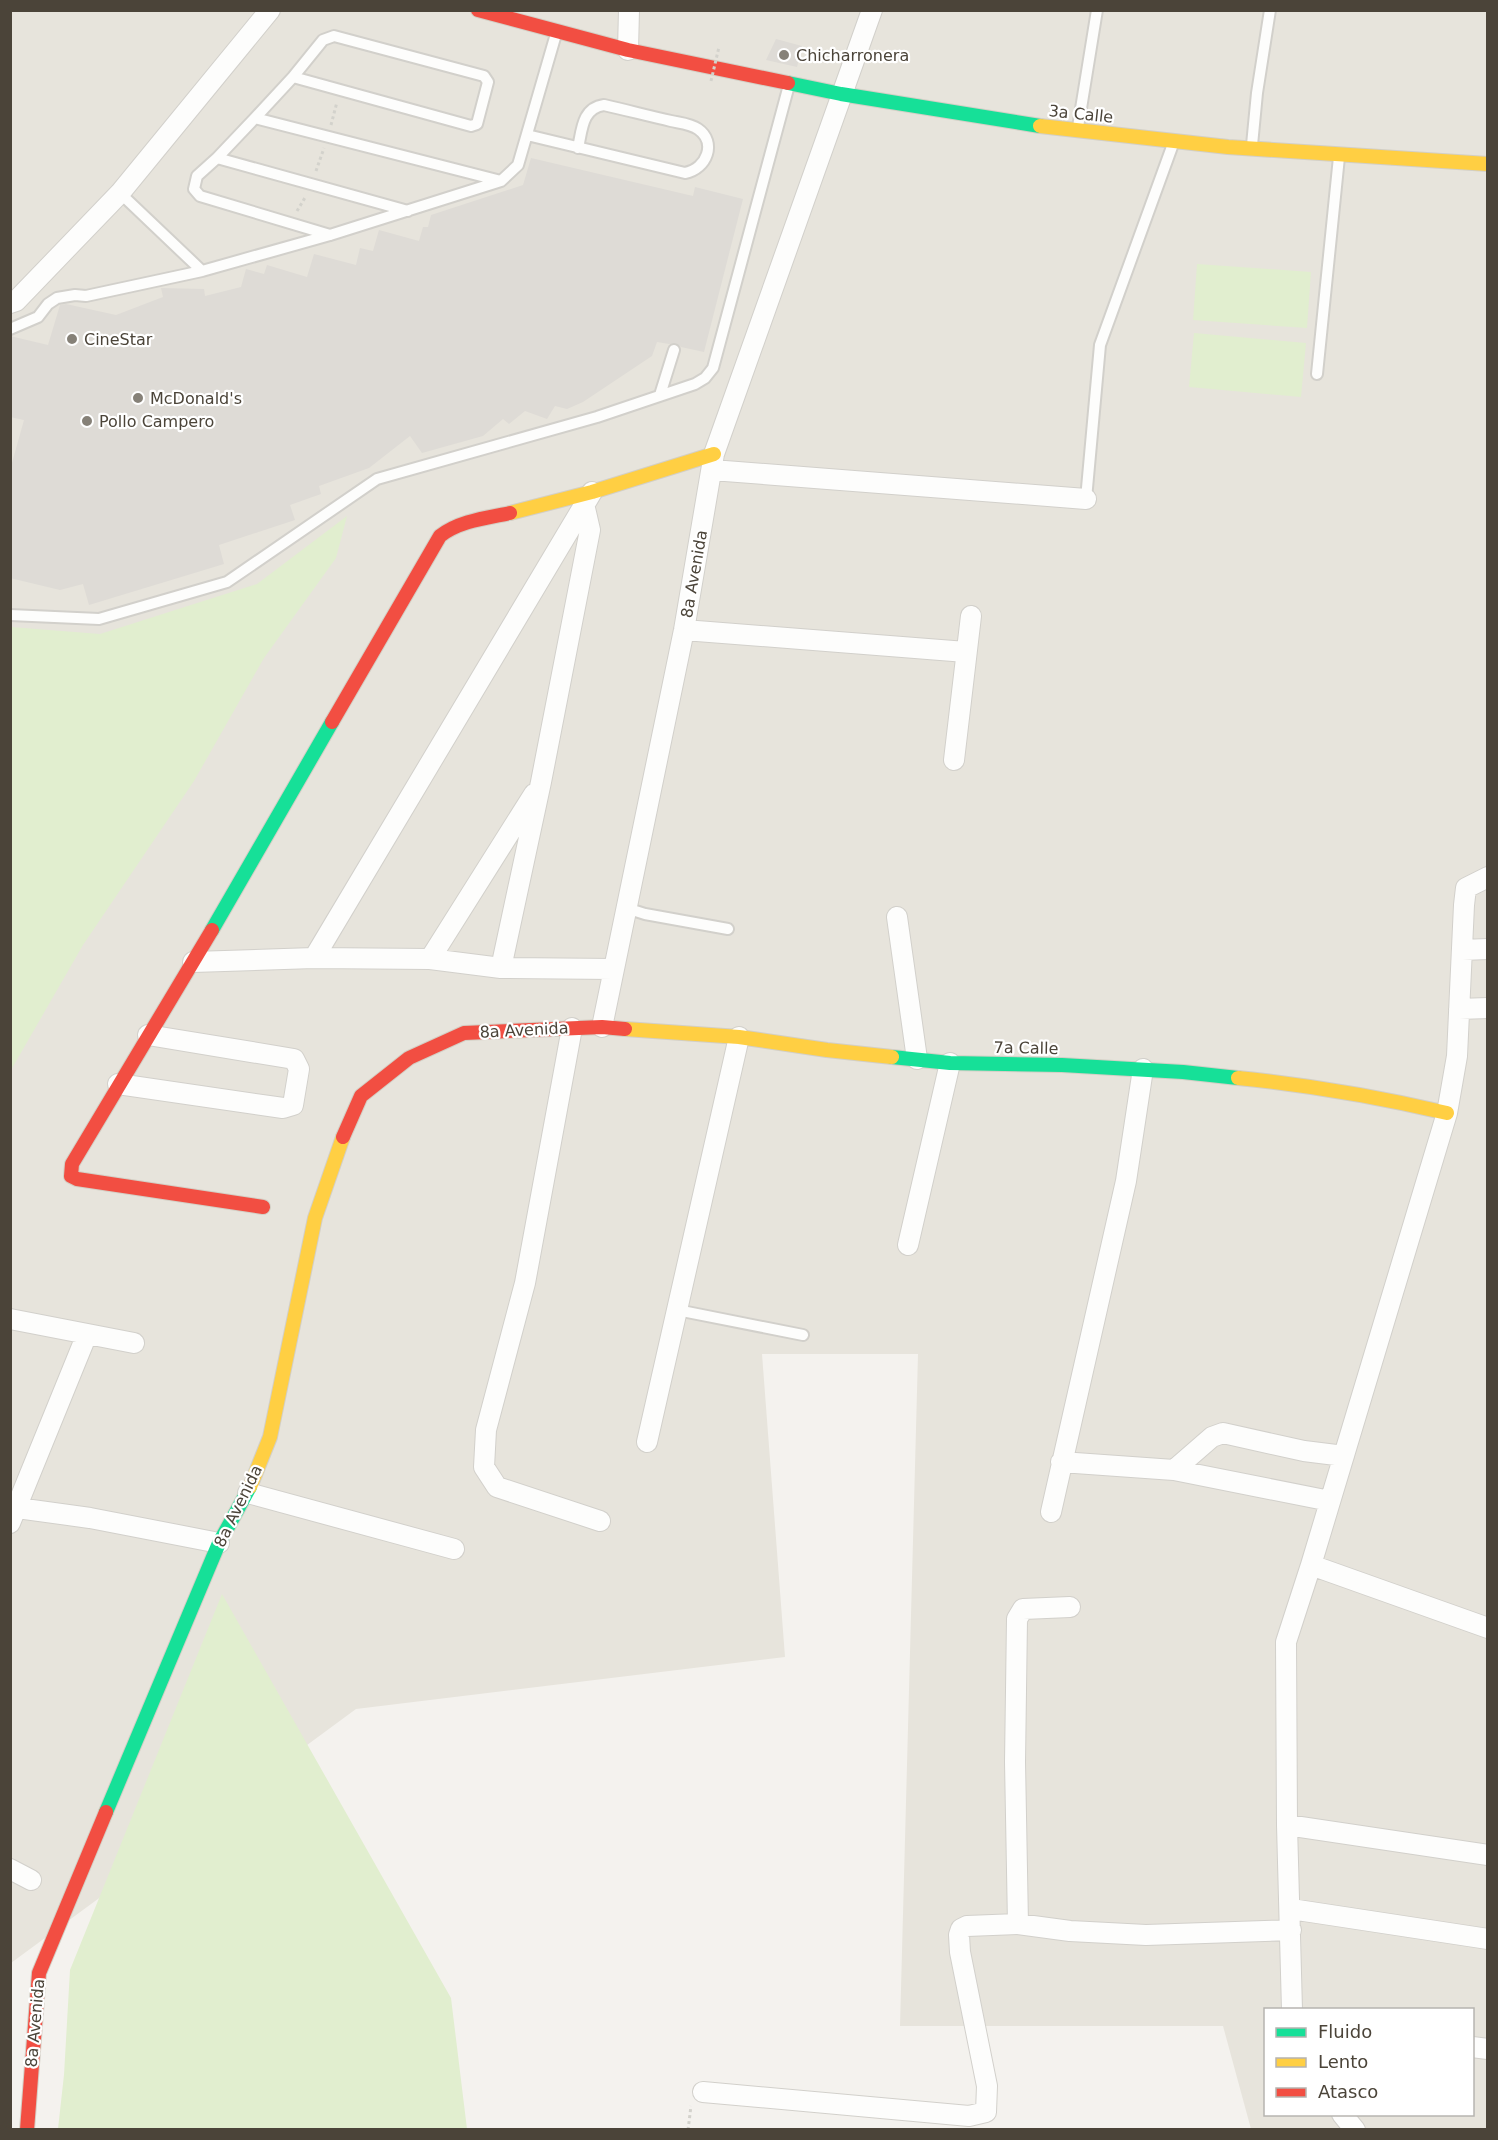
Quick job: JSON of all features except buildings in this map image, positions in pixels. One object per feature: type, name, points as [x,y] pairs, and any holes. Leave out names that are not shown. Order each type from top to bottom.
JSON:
[{"type":"street","points":[[10,303],[16,301],[120,193],[270,10]]},
{"type":"street","name":"3a Calle","points":[[478,10],[628,50],[841,94],[1029,125],[1251,148],[1488,164]]},
{"type":"street","points":[[628,50],[629,10]]},
{"type":"street","name":"8a Avenida","points":[[27,2130],[39,1973],[219,1543],[248,1493],[270,1437],[315,1218],[338,1149],[361,1096],[409,1058],[464,1033],[602,1027],[684,630],[713,462],[872,10]]},
{"type":"street","points":[[263,1207],[77,1179],[71,1176],[72,1164],[193,962],[440,536],[460,525],[588,498],[713,462],[1086,499]]},
{"type":"street","points":[[501,968],[541,782],[590,530],[588,498]]},
{"type":"street","points":[[314,958],[588,498]]},
{"type":"street","points":[[954,760],[970,616]]},
{"type":"street","points":[[684,630],[966,652]]},
{"type":"street","points":[[430,959],[541,782]]},
{"type":"street","points":[[506,838],[528,845]]},
{"type":"street","points":[[1292,2008],[1287,1826],[1286,1642],[1447,1113],[1457,1056],[1466,888],[1488,877]]},
{"type":"street","points":[[897,917],[917,1059]]},
{"type":"street","points":[[1462,950],[1488,949]]},
{"type":"street","points":[[193,962],[314,958],[430,959],[501,968],[614,969]]},
{"type":"street","points":[[1459,1009],[1488,1008]]},
{"type":"street","name":"7a Calle","points":[[602,1027],[739,1037],[827,1050],[950,1063],[1143,1069],[1280,1082],[1394,1101],[1447,1113]]},
{"type":"street","points":[[572,1028],[525,1283],[486,1430],[484,1467],[497,1487],[600,1521]]},
{"type":"street","points":[[118,1084],[283,1108],[293,1105],[299,1069],[294,1059],[148,1035]]},
{"type":"street","points":[[647,1442],[739,1037]]},
{"type":"street","points":[[908,1245],[950,1063]]},
{"type":"street","points":[[1051,1512],[1126,1181],[1143,1069]]},
{"type":"street","points":[[10,1319],[134,1343]]},
{"type":"street","points":[[87,1334],[12,1512],[90,1518],[219,1543]]},
{"type":"street","points":[[1174,1470],[1212,1437],[1223,1433],[1304,1451],[1344,1455]]},
{"type":"street","points":[[1061,1462],[1174,1470],[1330,1501]]},
{"type":"street","points":[[248,1493],[454,1549]]},
{"type":"street","points":[[1311,1565],[1488,1628]]},
{"type":"street","points":[[1018,1924],[1015,1762],[1017,1619],[1023,1609],[1070,1607]]},
{"type":"street","points":[[1287,1826],[1488,1855]]},
{"type":"street","points":[[10,1869],[31,1880]]},
{"type":"street","points":[[1291,1909],[1488,1939]]},
{"type":"street","points":[[702,2092],[969,2116],[986,2112],[987,2086],[960,1952],[961,1929],[967,1926],[1018,1924],[1070,1931],[1146,1935],[1291,1930]]},
{"type":"street","points":[[1343,2116],[1355,2130]]},
{"type":"lane","points":[[1077,130],[1097,10]]},
{"type":"lane","points":[[1251,148],[1270,10]]},
{"type":"lane","points":[[10,329],[38,317],[48,304],[57,298],[86,296],[202,271],[330,235],[501,181],[518,165],[557,32]]},
{"type":"lane","points":[[293,77],[471,126],[477,124],[488,82],[484,76],[333,36],[323,40],[293,77],[217,158],[197,176],[194,189],[200,196],[330,235]]},
{"type":"lane","points":[[10,615],[99,619],[228,582],[377,479],[597,417],[695,384],[705,378],[713,368],[789,83]]},
{"type":"lane","points":[[527,135],[578,148],[685,173],[700,167],[708,150],[707,140],[696,127],[604,105],[595,106],[590,110],[578,148]]},
{"type":"lane","points":[[255,118],[501,181]]},
{"type":"lane","points":[[1086,499],[1100,345],[1175,141]]},
{"type":"lane","points":[[1317,374],[1339,154]]},
{"type":"lane","points":[[217,158],[408,211]]},
{"type":"lane","points":[[120,193],[202,271]]},
{"type":"lane","points":[[660,395],[674,350]]},
{"type":"lane","points":[[626,908],[645,914],[728,929]]},
{"type":"lane","points":[[677,1310],[803,1335]]},
{"type":"path","points":[[711,81],[719,47]]},
{"type":"shaded area","points":[[11,11],[1487,11],[1487,2129],[1251,2129],[1223,2026],[900,2026],[918,1354],[762,1354],[785,1657],[356,1709],[11,1963]]},
{"type":"green space","points":[[1197,264],[1311,272],[1307,328],[1193,320]]},
{"type":"green space","points":[[1194,333],[1306,343],[1301,397],[1189,387]]},
{"type":"green space","points":[[347,516],[336,558],[264,658],[194,781],[83,945],[11,1070],[11,627],[100,634],[257,584]]},
{"type":"green space","points":[[222,1594],[451,1998],[467,2129],[58,2129],[64,2075],[70,1970]]},
{"type":"traffic: fast","points":[[788,83],[841,94],[1040,126]]},
{"type":"traffic: fast","points":[[212,930],[332,722]]},
{"type":"traffic: fast","points":[[892,1057],[950,1063],[1062,1065],[1183,1072],[1238,1078]]},
{"type":"traffic: fast","points":[[106,1812],[219,1543],[250,1487]]},
{"type":"traffic: slow","points":[[1040,126],[1228,147],[1488,164]]},
{"type":"traffic: slow","points":[[510,513],[592,492],[714,454]]},
{"type":"traffic: slow","points":[[625,1029],[739,1037],[892,1057]]},
{"type":"traffic: slow","points":[[1238,1078],[1343,1092],[1447,1113]]},
{"type":"traffic: slow","points":[[250,1487],[270,1437],[315,1218],[343,1137]]},
{"type":"traffic: jam","points":[[478,10],[628,50],[788,83]]},
{"type":"traffic: jam","points":[[332,722],[440,536],[464,523],[510,513]]},
{"type":"traffic: jam","points":[[212,930],[72,1164],[71,1176],[77,1179],[263,1207]]},
{"type":"traffic: jam","points":[[343,1137],[361,1096],[409,1058],[464,1033],[602,1027],[625,1029]]},
{"type":"traffic: jam","points":[[27,2130],[39,1973],[106,1812]]},
{"type":"place","name":"Chicharronera","points":[[784,55]]},
{"type":"place","name":"CineStar","points":[[72,339]]},
{"type":"place","name":"McDonald's","points":[[138,398]]},
{"type":"place","name":"Pollo Campero","points":[[87,421]]}]
